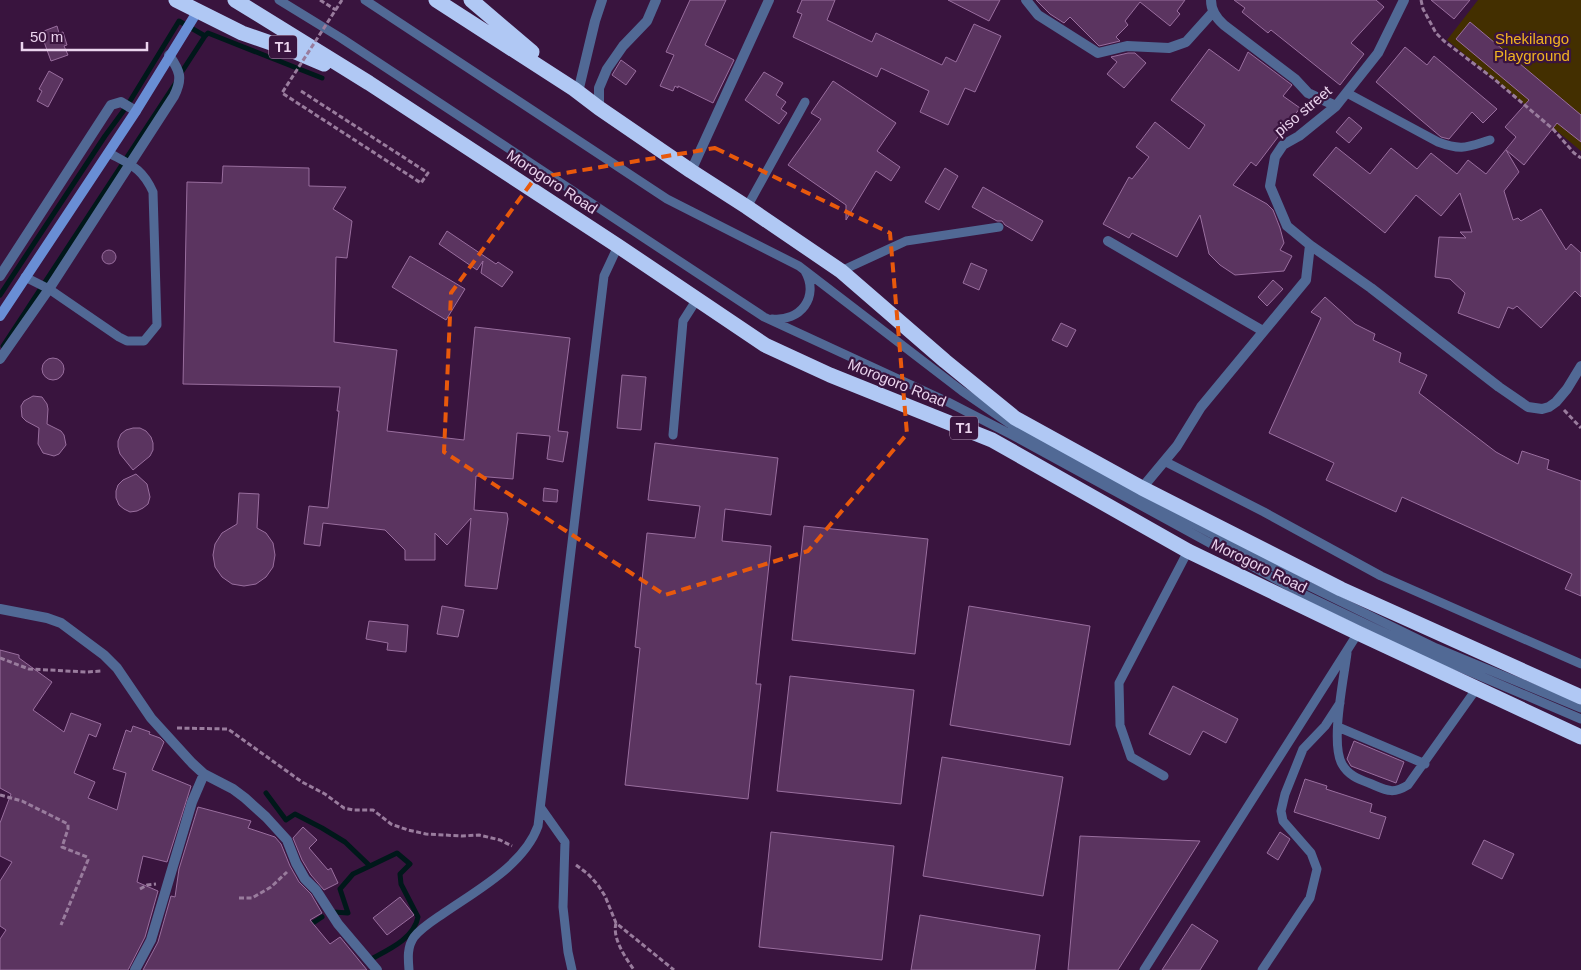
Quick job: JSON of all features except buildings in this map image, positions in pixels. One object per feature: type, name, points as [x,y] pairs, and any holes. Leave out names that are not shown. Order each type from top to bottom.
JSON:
[{"type":"highway","name":"T1","points":[[176,0],[242,33],[291,50],[369,83]]},
{"type":"highway","name":"Morogoro Road","points":[[235,0],[369,83],[765,345],[830,375],[992,440],[1188,551],[1581,737]]},
{"type":"highway","name":"Morogoro Road","points":[[436,0],[576,91],[691,172],[748,207],[841,271],[945,361],[1015,418],[1142,488],[1341,589],[1581,697]]},
{"type":"highway","name":"T1","points":[[471,0],[576,91]]},
{"type":"main road","points":[[0,316],[109,153],[197,12]]},
{"type":"street","points":[[576,91],[602,0]]},
{"type":"street","points":[[599,108],[599,88],[607,69],[623,46],[647,21],[656,0]]},
{"type":"street","points":[[691,172],[769,0]]},
{"type":"street","points":[[1026,0],[1038,15],[1098,53],[1127,46],[1169,48],[1186,42],[1213,12]]},
{"type":"street","points":[[1211,0],[1213,12],[1224,25],[1295,79],[1308,93],[1336,106]]},
{"type":"street","name":"piso street","points":[[1404,0],[1378,53],[1347,93],[1336,106],[1299,136],[1283,145],[1274,157],[1270,186],[1287,226],[1310,245],[1371,288],[1515,399],[1528,407],[1542,409],[1556,402]]},
{"type":"street","points":[[0,359],[49,289],[180,83],[177,67],[169,55]]},
{"type":"street","points":[[0,276],[111,105],[121,102],[136,111]]},
{"type":"street","points":[[1108,241],[1263,331]]},
{"type":"street","points":[[1142,488],[1166,462],[1201,406],[1306,280],[1310,245]]},
{"type":"street","points":[[1556,402],[1567,389],[1581,366]]},
{"type":"street","points":[[0,609],[47,618],[61,623],[104,655],[117,668],[151,718],[192,763],[204,774],[233,789],[266,817],[287,840],[305,879],[316,890],[338,924],[377,970]]},
{"type":"street","points":[[134,970],[151,940],[192,802],[204,774]]},
{"type":"lane","name":"Morogoro Road","points":[[279,0],[350,44],[764,317],[948,402],[1301,592],[1431,655],[1581,719]]},
{"type":"lane","name":"Morogoro Road","points":[[365,0],[667,199],[799,266],[962,391],[1019,430],[1307,585],[1436,648],[1581,708]]},
{"type":"lane","points":[[1347,93],[1438,142],[1453,148],[1463,148],[1490,140]]},
{"type":"lane","points":[[748,207],[805,102]]},
{"type":"lane","points":[[25,277],[49,289],[127,341],[144,341],[157,325],[153,192],[142,174],[129,163],[109,153]]},
{"type":"lane","points":[[841,271],[906,240],[999,227]]},
{"type":"lane","points":[[409,970],[408,953],[414,938],[425,926],[482,888],[520,855],[534,836],[540,808],[604,276],[618,246]]},
{"type":"lane","points":[[764,317],[784,319],[794,316],[802,310],[810,292],[806,272],[799,266]]},
{"type":"lane","points":[[673,435],[683,321],[697,299]]},
{"type":"lane","points":[[1166,462],[1264,512],[1381,576],[1581,664]]},
{"type":"lane","points":[[1164,776],[1132,757],[1120,725],[1120,683],[1188,551]]},
{"type":"lane","points":[[1144,970],[1358,633]]},
{"type":"lane","points":[[1348,650],[1338,727],[1340,758],[1342,764],[1353,777],[1387,791],[1398,791],[1408,785],[1425,764],[1477,688]]},
{"type":"lane","points":[[1262,970],[1310,898],[1316,869],[1311,854],[1283,821],[1281,811],[1285,794],[1302,749],[1325,726],[1340,703]]},
{"type":"lane","points":[[1338,727],[1425,764]]},
{"type":"lane","points":[[540,808],[565,842],[563,906],[572,970]]},
{"type":"path","points":[[320,0],[336,10]]},
{"type":"path","points":[[301,91],[428,172],[421,183],[282,93],[342,0]]},
{"type":"path","points":[[1421,0],[1423,10],[1436,33],[1444,41],[1502,85],[1553,129],[1574,153],[1581,158]]},
{"type":"path","points":[[1556,402],[1581,428]]},
{"type":"path","points":[[0,658],[29,668],[87,672],[117,668]]},
{"type":"path","points":[[159,726],[228,729],[302,782],[325,794],[344,808],[373,810],[391,824],[417,832],[462,836],[479,835],[500,840],[515,848],[520,855]]},
{"type":"path","points":[[1,797],[22,801],[68,824],[62,848],[87,857],[88,860],[61,925]]},
{"type":"path","points":[[564,857],[588,874],[605,896],[616,922],[616,934],[634,970]]},
{"type":"path","points":[[239,898],[252,898],[271,887],[296,862]]},
{"type":"path","points":[[616,922],[674,970]]},
{"type":"highlighted area","points":[[715,148],[890,233],[907,434],[808,551],[665,595],[444,452],[451,293],[535,178]]},
{"type":"green space","name":"Shekilango Playground","points":[[1478,0],[1581,0],[1581,151],[1447,40]]},
{"type":"waterway","points":[[0,295],[105,136],[127,106],[179,21],[205,36],[208,33],[322,78]]},
{"type":"waterway","points":[[179,76],[205,36]]},
{"type":"waterway","points":[[3,346],[175,84]]},
{"type":"waterway","points":[[266,793],[286,820],[295,814],[322,828],[345,842],[370,866],[353,874],[340,889],[348,913],[334,912]]},
{"type":"waterway","points":[[370,866],[397,853],[410,864],[400,874],[401,884],[418,917],[412,931],[406,937],[394,947],[373,958]]},
{"type":"waterway","points":[[307,927],[322,917]]}]
